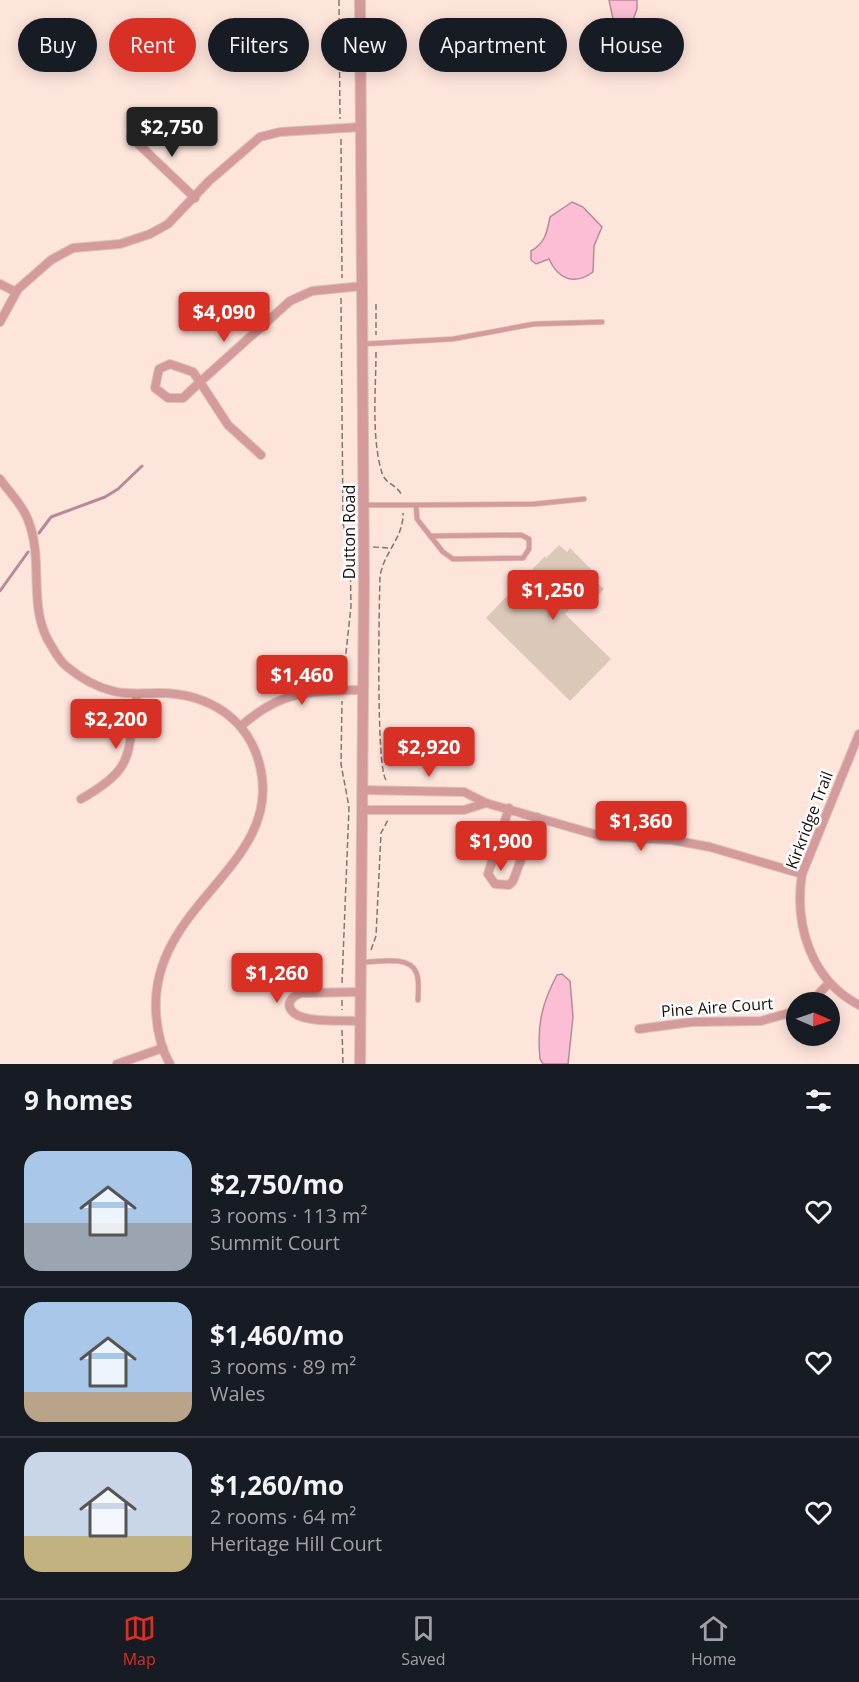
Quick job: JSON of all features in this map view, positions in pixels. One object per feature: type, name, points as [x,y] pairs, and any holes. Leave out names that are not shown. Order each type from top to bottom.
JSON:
[{"type":"street","name":"Dutton Road","points":[[360,0],[364,505],[363,962],[360,992],[360,1064]]},
{"type":"street","points":[[0,322],[16,292],[27,279],[73,248],[120,244],[150,234],[168,224],[235,156],[260,137],[280,132],[361,128]]},
{"type":"street","points":[[131,137],[195,198]]},
{"type":"street","points":[[0,284],[16,292]]},
{"type":"street","points":[[261,455],[228,425],[200,382],[193,372],[170,364],[159,369],[155,388],[168,398],[183,398],[200,382],[290,302],[312,291],[363,286]]},
{"type":"street","points":[[0,479],[28,519],[33,540],[38,619],[47,639],[63,664],[86,680],[113,691],[137,695],[184,695],[212,704],[241,726],[258,760],[263,803],[252,837],[188,918],[166,953],[159,977],[156,1001],[157,1023],[163,1048],[170,1064]]},
{"type":"street","points":[[241,726],[260,708],[282,697],[306,692],[363,690]]},
{"type":"street","points":[[81,799],[107,784],[118,774],[128,756],[137,695]]},
{"type":"street","name":"Kirkridge Trail","points":[[859,734],[802,874],[800,916],[812,958],[830,983],[859,1005]]},
{"type":"street","points":[[362,790],[464,792],[486,803],[601,836],[672,840],[710,847],[802,874]]},
{"type":"street","points":[[362,810],[464,810],[486,803]]},
{"type":"street","points":[[509,808],[488,874],[495,884],[508,885],[513,881],[537,817]]},
{"type":"street","points":[[821,992],[830,983]]},
{"type":"street","points":[[360,992],[301,993],[294,995],[290,1001],[290,1009],[295,1015],[360,1021]]},
{"type":"street","name":"Pine Aire Court","points":[[639,1029],[692,1022],[761,1021],[786,1014]]},
{"type":"street","points":[[117,1064],[163,1048]]},
{"type":"lane","points":[[363,344],[453,339],[534,324],[602,322]]},
{"type":"lane","points":[[364,505],[534,504],[584,499]]},
{"type":"lane","points":[[416,506],[417,519],[430,536],[443,552],[453,559],[523,558],[530,549],[529,539],[521,535],[430,536]]},
{"type":"lane","points":[[363,962],[402,962],[411,965],[416,971],[418,1000]]},
{"type":"path","points":[[339,0],[343,524],[350,549],[351,583],[350,621],[342,690],[341,764],[349,807],[342,992],[343,1064]]},
{"type":"path","points":[[376,304],[377,454],[383,476],[399,489],[403,505],[401,527],[381,569],[379,630],[381,767],[389,791]]},
{"type":"path","points":[[376,547],[390,548]]},
{"type":"path","points":[[363,962],[375,940],[381,833],[389,818],[389,810]]},
{"type":"shaded area","points":[[609,0],[637,0],[634,18],[613,18]]},
{"type":"shaded area","points":[[572,202],[583,207],[602,227],[594,246],[593,272],[579,279],[562,276],[549,259],[536,264],[531,260],[531,251],[545,237],[550,217]]},
{"type":"shaded area","points":[[562,974],[570,981],[573,1017],[568,1064],[543,1064],[539,1047],[541,1016],[557,975]]},
{"type":"building","points":[[559,545],[567,552],[570,548],[600,578],[596,582],[604,589],[598,595],[590,588],[565,614],[611,659],[570,701],[486,618],[545,556],[546,558]]},
{"type":"waterway","points":[[39,533],[51,517],[105,497],[118,489],[142,466]]},
{"type":"waterway","points":[[0,591],[28,552]]}]
